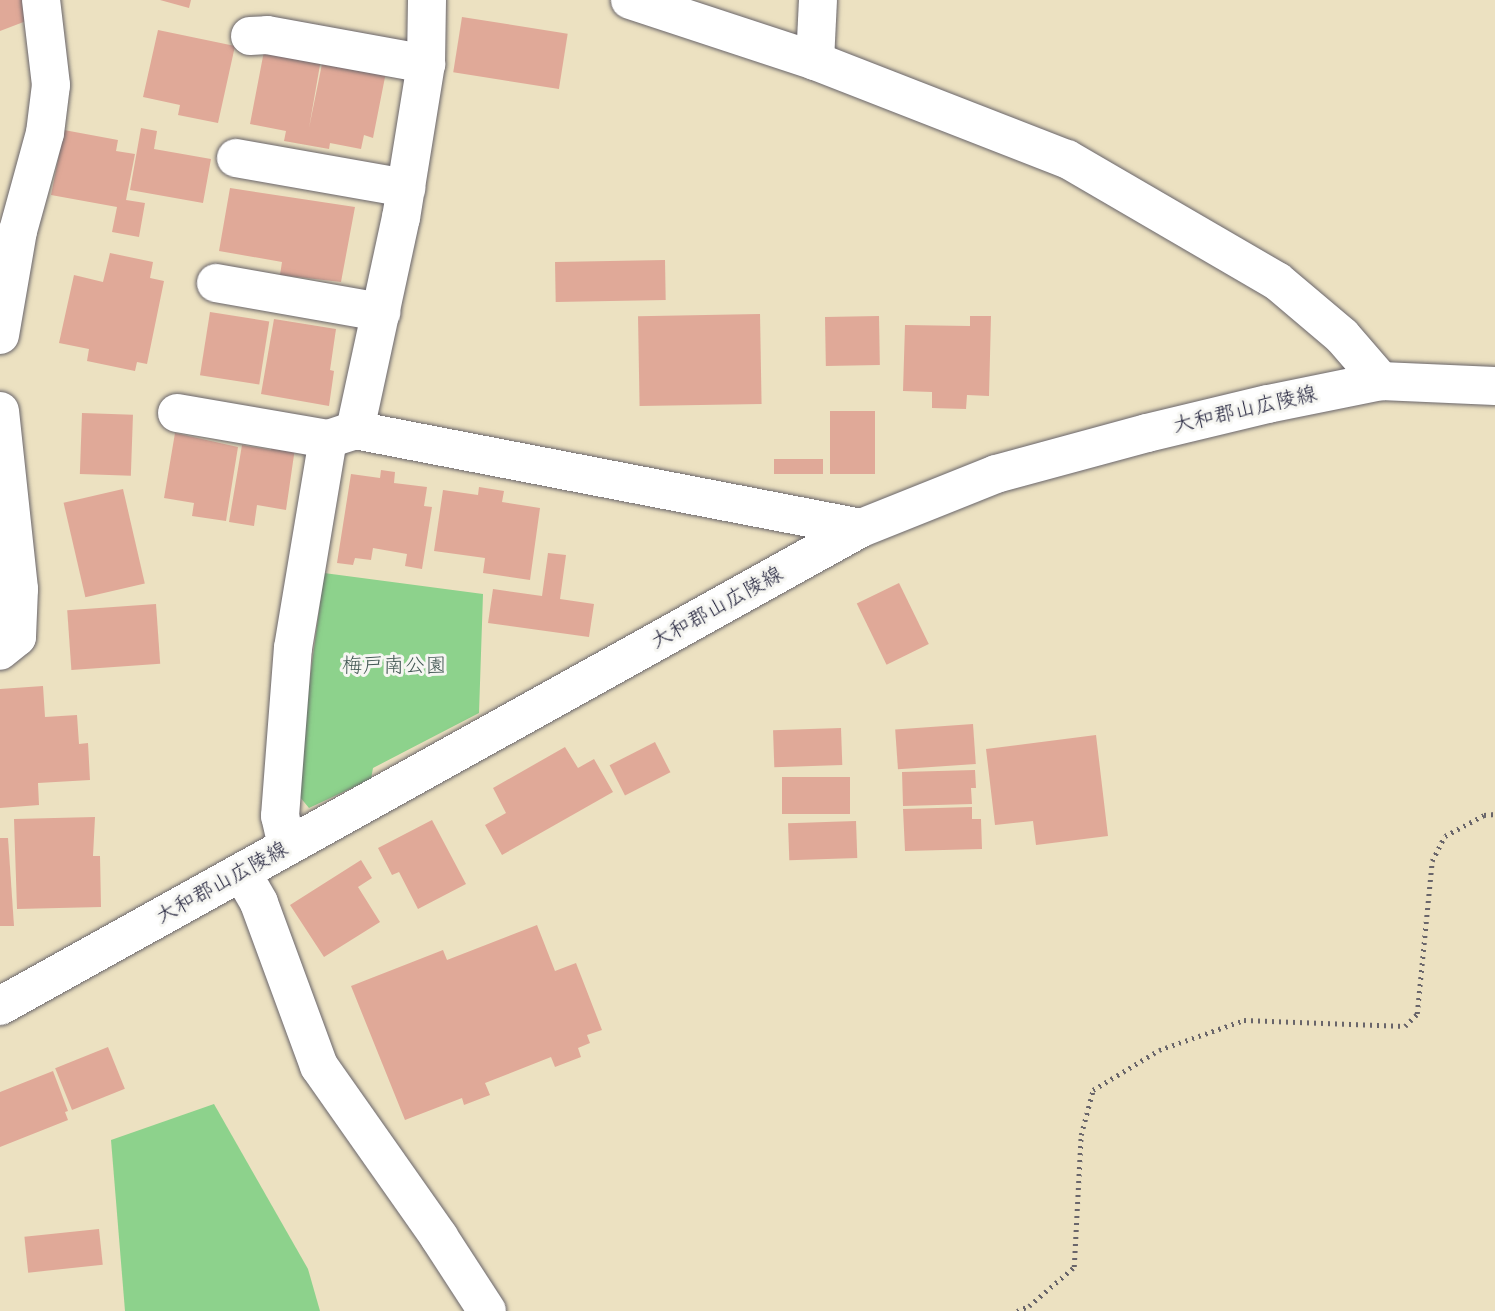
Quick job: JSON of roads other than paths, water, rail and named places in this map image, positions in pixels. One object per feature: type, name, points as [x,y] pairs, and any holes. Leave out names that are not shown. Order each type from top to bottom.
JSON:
[{"type":"street","points":[[0,335],[18,231],[45,133],[51,85],[41,0]]},
{"type":"street","points":[[287,846],[279,816],[293,648],[342,435],[381,312],[406,188],[426,64],[427,0]]},
{"type":"street","points":[[630,0],[815,61],[1067,159],[1277,281],[1342,336],[1381,381]]},
{"type":"street","points":[[815,61],[818,0]]},
{"type":"street","points":[[250,36],[267,35],[426,64]]},
{"type":"street","points":[[236,158],[406,188]]},
{"type":"street","points":[[216,283],[381,312]]},
{"type":"street","name":"大和郡山広陵線","points":[[0,1006],[861,528],[996,474],[1147,433],[1381,381],[1495,386]]},
{"type":"street","points":[[0,411],[19,589],[17,636],[0,651]]},
{"type":"street","points":[[177,413],[342,435],[861,528]]},
{"type":"street","points":[[242,873],[258,904],[319,1066],[439,1237],[487,1311]]},
{"type":"park label","name":"梅戸南公園","points":[[394,666]]}]
